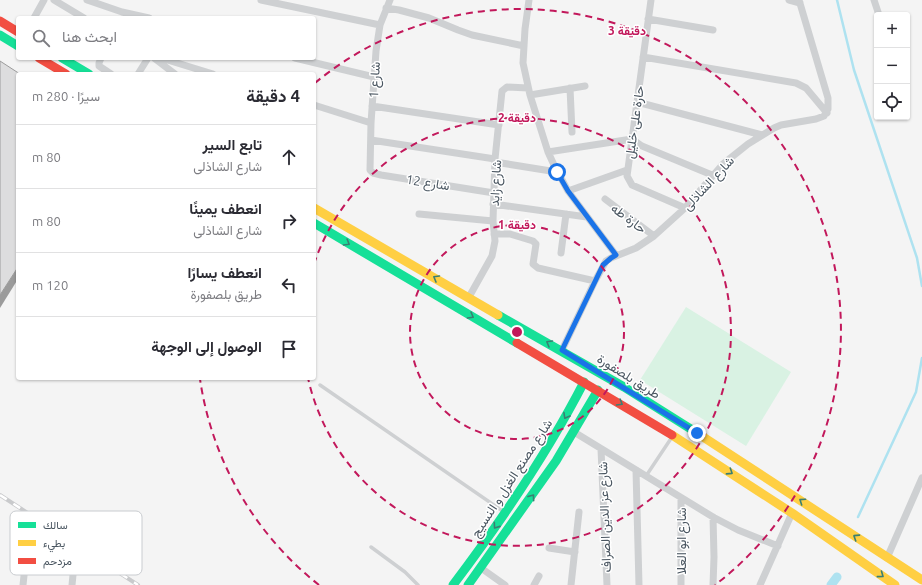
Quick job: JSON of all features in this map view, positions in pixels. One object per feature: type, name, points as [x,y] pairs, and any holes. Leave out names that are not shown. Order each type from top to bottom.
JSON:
[{"type":"main road","points":[[0,21],[16,31]]},
{"type":"main road","points":[[0,35],[16,45]]},
{"type":"main road","points":[[42,60],[63,72]]},
{"type":"main road","points":[[65,60],[86,72]]},
{"type":"main road","name":"طريق بلصفورة","points":[[316,209],[562,350],[685,425],[922,580]]},
{"type":"main road","name":"طريق بلصفورة","points":[[316,224],[673,435],[792,513],[895,585]]},
{"type":"main road","points":[[413,282],[421,269]]},
{"type":"main road","name":"شارع مصنع الغزل و النسيج","points":[[453,585],[544,454],[566,417],[584,382]]},
{"type":"main road","name":"شارع مصنع الغزل و النسيج","points":[[468,585],[556,461],[598,390]]},
{"type":"main road","points":[[544,454],[556,461]]},
{"type":"main road","points":[[505,512],[516,519]]},
{"type":"main road","points":[[901,585],[907,571]]},
{"type":"street","points":[[35,16],[44,0]]},
{"type":"street","points":[[54,0],[81,16]]},
{"type":"street","points":[[87,0],[122,12],[141,16]]},
{"type":"street","points":[[262,0],[380,25]]},
{"type":"street","name":"شارع 1","points":[[370,163],[376,51],[380,25],[390,0]]},
{"type":"street","points":[[529,0],[523,63],[529,92],[548,152],[568,191],[616,255]]},
{"type":"street","name":"حارة على خليل","points":[[651,0],[627,170],[629,181],[632,185],[685,208]]},
{"type":"street","points":[[789,0],[799,1],[828,98],[829,103],[827,113]]},
{"type":"street","points":[[874,0],[878,12]]},
{"type":"street","points":[[386,8],[429,18],[472,35],[524,46]]},
{"type":"street","points":[[648,18],[713,30]]},
{"type":"street","points":[[643,57],[796,83],[806,88],[827,113]]},
{"type":"street","points":[[100,60],[99,66],[108,72]]},
{"type":"street","points":[[139,72],[147,60]]},
{"type":"street","points":[[157,60],[172,72]]},
{"type":"street","points":[[168,60],[206,72]]},
{"type":"street","points":[[303,60],[374,77]]},
{"type":"street","points":[[529,92],[585,86]]},
{"type":"street","name":"شارع زايد","points":[[469,297],[492,256],[495,242],[493,204],[495,160],[502,91],[504,88],[529,92]]},
{"type":"street","points":[[570,88],[572,132]]},
{"type":"street","points":[[637,102],[762,135]]},
{"type":"street","points":[[316,106],[371,123]]},
{"type":"street","points":[[372,106],[499,125]]},
{"type":"street","name":"شارع الشاذلى","points":[[562,350],[603,265],[616,255],[636,248],[654,236],[685,208],[712,175],[736,153],[762,135],[781,125],[820,118],[827,113]]},
{"type":"street","points":[[548,152],[632,139],[642,146],[712,175]]},
{"type":"street","points":[[371,140],[495,160],[557,172]]},
{"type":"street","name":"شارع 12","points":[[370,163],[370,170],[377,174],[494,193]]},
{"type":"street","points":[[568,191],[627,170]]},
{"type":"street","name":"حارة طه","points":[[605,199],[654,236]]},
{"type":"street","points":[[493,204],[587,217]]},
{"type":"street","points":[[419,214],[493,221]]},
{"type":"street","points":[[561,252],[566,214]]},
{"type":"street","points":[[494,234],[510,234],[533,241],[536,244],[533,264],[538,268],[595,281]]},
{"type":"street","points":[[574,432],[713,518],[778,546]]},
{"type":"street","name":"شارع عز الدين الصراف","points":[[601,449],[607,585]]},
{"type":"street","points":[[636,470],[639,585]]},
{"type":"street","points":[[887,558],[922,478]]},
{"type":"street","name":"شارع ابو العلا","points":[[681,585],[682,498]]},
{"type":"street","points":[[571,585],[579,512]]},
{"type":"street","points":[[760,585],[792,513]]},
{"type":"street","points":[[713,518],[713,585]]},
{"type":"street","points":[[549,548],[575,552]]},
{"type":"street","points":[[481,568],[505,585]]},
{"type":"street","points":[[22,585],[23,575]]},
{"type":"street","points":[[72,585],[73,575]]},
{"type":"street","points":[[534,585],[539,576]]},
{"type":"lane","points":[[320,385],[505,512]]},
{"type":"lane","points":[[646,476],[673,435]]},
{"type":"lane","points":[[371,547],[406,572],[418,585]]},
{"type":"green space","points":[[686,307],[791,372],[746,446],[640,380]]},
{"type":"building","points":[[0,61],[17,72],[16,270],[0,295]]},
{"type":"waterway","points":[[837,0],[854,70],[917,258],[922,286]]},
{"type":"waterway","points":[[858,517],[916,392],[922,358]]},
{"type":"waterway","points":[[831,585],[837,577]]},
{"type":"railway","points":[[0,495],[25,511]]},
{"type":"railway","points":[[123,575],[138,585]]},
{"type":"traffic: fast","points":[[0,35],[16,45]]},
{"type":"traffic: fast","points":[[65,60],[86,72]]},
{"type":"traffic: fast","points":[[316,224],[517,343]]},
{"type":"traffic: fast","points":[[498,315],[624,387],[694,431]]},
{"type":"traffic: fast","points":[[453,585],[523,486],[555,435],[584,382]]},
{"type":"traffic: fast","points":[[468,585],[556,461],[598,390]]},
{"type":"traffic: slow","points":[[316,209],[498,315]]},
{"type":"traffic: slow","points":[[694,431],[922,580]]},
{"type":"traffic: slow","points":[[672,435],[792,513],[895,585]]},
{"type":"traffic: jam","points":[[0,21],[16,31]]},
{"type":"traffic: jam","points":[[42,60],[63,72]]},
{"type":"traffic: jam","points":[[517,343],[672,435]]},
{"type":"route","points":[[557,172],[568,191],[616,255],[606,261],[603,265],[562,350],[697,433]]}]
